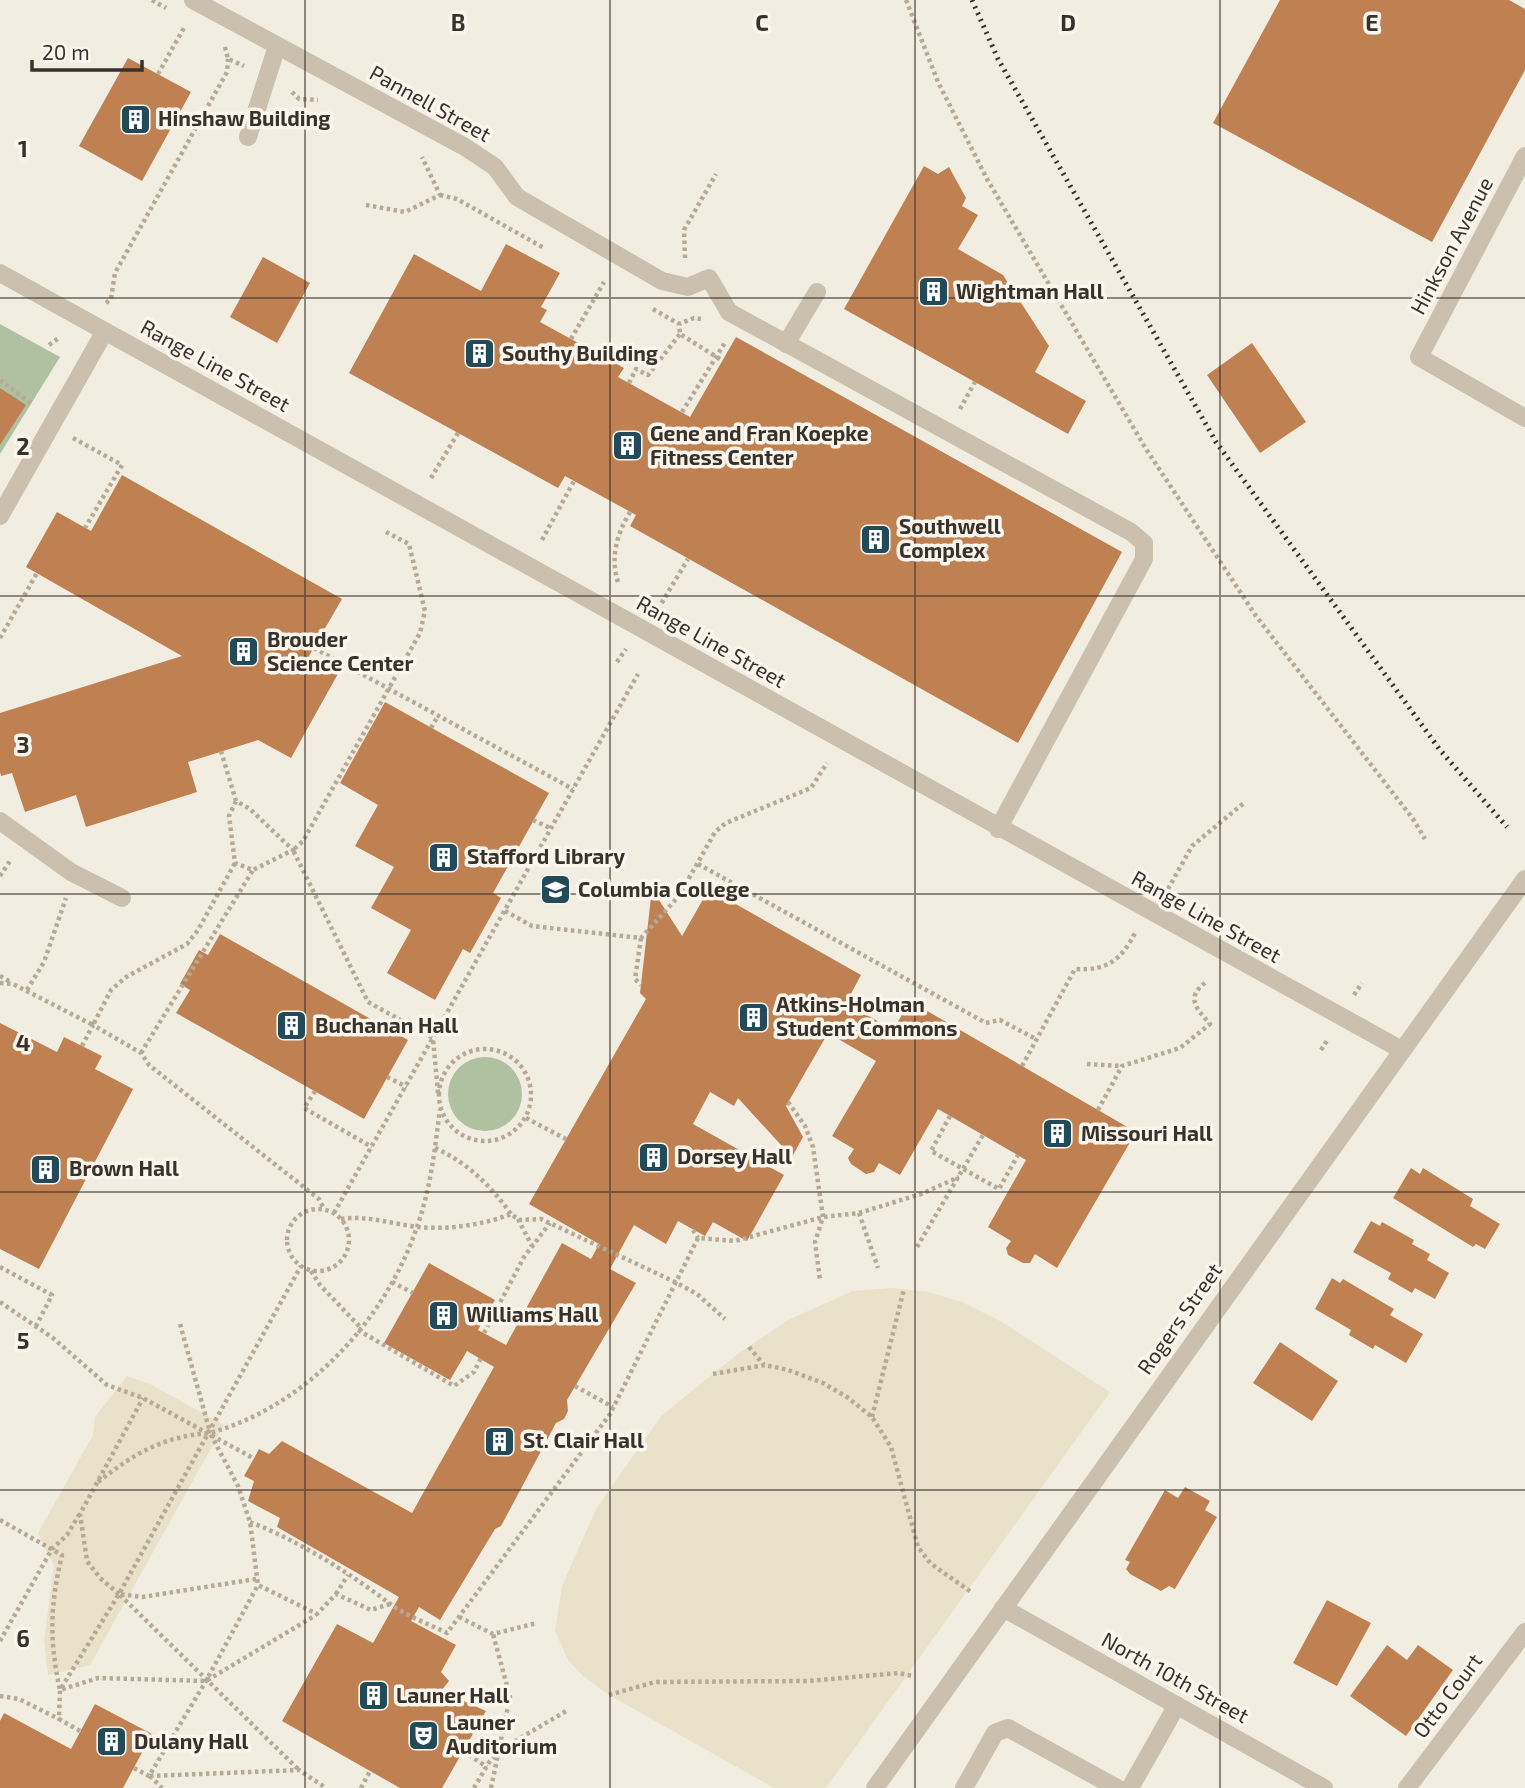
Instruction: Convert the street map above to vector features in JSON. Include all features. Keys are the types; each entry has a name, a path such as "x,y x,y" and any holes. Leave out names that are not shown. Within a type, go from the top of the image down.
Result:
{"street":[{"name":"Pannell Street","path":"193,0 465,147 495,167 517,197 662,281 688,287"},
{"path":"248,137 277,46"},
{"name":"Hinkson Avenue","path":"1525,156 1419,357 1525,418"},
{"name":"Range Line Street","path":"0,272 998,829 1400,1049"},
{"path":"688,287 709,278 729,312 1131,532 1144,544 1144,559 998,829"},
{"path":"786,344 817,292"},
{"path":"0,516 105,331"},
{"path":"0,821 71,872 122,898"},
{"name":"Rogers Street","path":"875,1788 1400,1049 1525,879"},
{"name":"North 10th Street","path":"1003,1608 1324,1788"},
{"name":"Otto Court","path":"1407,1788 1525,1632"},
{"path":"1130,1788 1177,1705"},
{"path":"964,1788 995,1733 1008,1728 1117,1788"}],"path":[{"path":"906,0 938,82 987,179 1146,449 1256,616 1413,819 1425,839"},
{"path":"158,74 187,20"},
{"path":"49,345 111,299 116,273 227,72 228,59 221,37"},
{"path":"228,59 267,78 299,99 327,100"},
{"path":"366,205 405,212 440,194 420,152"},
{"path":"694,318 688,287 684,230 716,174"},
{"path":"571,339 604,282"},
{"path":"629,383 636,369 648,374 680,334 679,324 694,318 706,320"},
{"path":"682,412 732,332"},
{"path":"680,334 723,360"},
{"path":"0,380 27,398 51,426 122,465 85,528"},
{"path":"431,478 458,433"},
{"path":"542,540 574,481"},
{"path":"618,582 614,568 616,544 621,527 630,512"},
{"path":"141,1053 253,870 293,850 303,841 387,687 420,633 425,611 409,544 386,532"},
{"path":"0,638 37,573"},
{"path":"314,648 573,789"},
{"path":"334,1213 638,674"},
{"path":"432,728 438,716"},
{"path":"641,985 635,979 640,937 679,897 715,832 726,823 810,788 844,742"},
{"path":"82,1046 111,990 126,977 187,944 198,930 235,863 229,816 236,801 221,751"},
{"path":"236,801 250,809 293,850 368,1002 433,1038"},
{"path":"1022,1066 1075,969 1090,970 1113,964 1123,955 1149,912 1171,886 1192,846 1245,802"},
{"path":"533,820 552,829"},
{"path":"235,863 253,870"},
{"path":"698,864 986,1023 1000,1020 1036,1039"},
{"path":"27,990 44,962 58,926 71,872"},
{"path":"505,911 532,926 640,937"},
{"path":"0,976 141,1053 149,1065 319,1199 324,1209"},
{"path":"0,983 13,984"},
{"path":"1087,1064 1122,1066 1180,1048 1201,1034 1210,1024 1196,1007 1193,998 1195,990 1205,983"},
{"path":"94,1485 146,1450 176,1436 210,1433 244,1423 278,1404 339,1354 359,1329 392,1282 418,1227 431,1181 440,1108 433,1038"},
{"path":"438,1093 441,1078 461,1055 475,1049 490,1048 505,1052 518,1061 527,1073 532,1088 526,1118 516,1130 503,1138 472,1140 458,1133 447,1122 440,1108"},
{"path":"1098,1110 1122,1066"},
{"path":"387,1077 407,1087"},
{"path":"315,1091 304,1108 372,1147"},
{"path":"788,1102 805,1126 813,1147 823,1217 815,1242 821,1280"},
{"path":"950,1116 932,1151 963,1170 999,1189 1018,1155"},
{"path":"526,1118 566,1139"},
{"path":"917,1247 983,1135"},
{"path":"435,1148 454,1157 476,1174 519,1220 532,1246"},
{"path":"698,1238 734,1241 823,1217 859,1213 921,1194 958,1177"},
{"path":"324,1209 341,1219 349,1237 345,1256 330,1269 311,1270 301,1266 288,1250 289,1229 303,1212 324,1209"},
{"path":"859,1213 878,1268"},
{"path":"341,1219 357,1217 418,1227 482,1223 511,1214"},
{"path":"519,1220 541,1219 675,1282 696,1294 725,1319"},
{"path":"484,1333 532,1246 550,1223"},
{"path":"693,1230 698,1238"},
{"path":"250,1521 274,1531 376,1590 390,1604 447,1633 613,1407 698,1238"},
{"path":"60,1690 119,1594 301,1266"},
{"path":"0,1267 52,1296 36,1326"},
{"path":"311,1270 320,1285 359,1329 454,1386 474,1372 481,1358"},
{"path":"392,1282 413,1293"},
{"path":"872,1417 904,1289"},
{"path":"0,1302 81,1360 107,1385 143,1398 253,1458"},
{"path":"149,1776 206,1681 257,1582 250,1521 239,1486 210,1433 180,1324"},
{"path":"749,1347 765,1365"},
{"path":"713,1374 765,1365 788,1370 823,1382 847,1396 872,1417 891,1447 918,1547 930,1563 971,1592"},
{"path":"575,1386 613,1407"},
{"path":"0,1641 52,1549 67,1535 80,1514 143,1398"},
{"path":"80,1514 87,1561 100,1578 299,1770 326,1788"},
{"path":"0,1520 62,1555 54,1589 51,1619 52,1654 60,1690 59,1719"},
{"path":"60,1690 98,1678 206,1681 317,1614 337,1594 348,1574"},
{"path":"119,1594 142,1597 257,1582 317,1614"},
{"path":"337,1594 370,1611 390,1604"},
{"path":"459,1618 493,1634 537,1623"},
{"path":"491,1788 510,1697 493,1634"},
{"path":"609,1695 655,1682 808,1681 899,1673 912,1676"},
{"path":"0,1696 19,1699 80,1731"},
{"path":"474,1788 499,1753 568,1710"},
{"path":"463,1751 487,1767"},
{"path":"134,1769 149,1776 162,1788"},
{"path":"149,1776 299,1770"},
{"path":"361,1788 370,1771"}],"green space":[{"path":"0,324 60,357 0,454"},
{"path":"485,1057 499,1060 511,1068 519,1080 522,1094 519,1108 511,1120 499,1128 485,1131 471,1128 459,1120 451,1108 448,1094 451,1080 459,1068 471,1060"}],"shaded area":[{"path":"892,1288 928,1292 962,1302 1000,1321 1110,1392 826,1788 774,1788 609,1695 582,1675 568,1660 555,1631 562,1586 596,1509 661,1416 735,1356 788,1320 853,1291"},
{"path":"127,1376 150,1384 224,1425 90,1665 48,1675 44,1640 54,1566 38,1533 93,1435 95,1417"}],"building":[{"path":"1280,0 1509,0 1525,9 1525,70 1432,242 1213,123"},
{"name":"Hinshaw Building","path":"128,58 191,92 142,181 79,146"},
{"name":"Wightman Hall","path":"924,166 938,174 949,167 966,198 962,206 978,215 958,249 1003,275 1049,346 1035,372 1086,401 1068,434 844,309"},
{"name":"Southwell Complex","path":"506,244 560,273 541,307 547,310 540,322 624,368 618,377 690,417 736,337 1122,552 1018,743 630,526 636,515 565,476 558,488 349,373 414,254 481,291"},
{"path":"263,257 310,283 277,343 230,317"},
{"path":"1252,343 1306,422 1260,453 1207,375"},
{"path":"0,388 26,405 0,445"},
{"name":"Brouder Science Center","path":"122,475 342,599 309,656 339,672 291,758 258,740 188,762 197,792 86,827 76,795 25,812 12,773 1,776 0,713 182,656 26,567 57,512 91,531"},
{"name":"Stafford Library","path":"385,702 549,793 493,893 501,898 470,953 463,949 435,1000 387,973 411,930 371,908 394,867 355,846 378,805 340,783"},
{"path":"652,889 682,936 709,889 861,975 846,1003 893,1030 910,1001 1136,1132 1057,1268 1035,1254 1030,1263 1023,1263 1008,1255 1006,1248 1011,1241 988,1227 1026,1160 938,1109 900,1175 879,1163 874,1172 866,1174 851,1164 848,1158 854,1149 832,1136 876,1061 828,1033 786,1106 803,1137 792,1157 738,1098 734,1106 710,1092 693,1124 784,1175 747,1241 713,1222 705,1236 678,1221 666,1244 634,1225 610,1269 636,1283 567,1400 568,1411 564,1419 556,1423 501,1526 495,1529 440,1620 419,1607 411,1621 456,1645 441,1672 449,1681 441,1691 486,1711 442,1788 400,1788 282,1721 337,1624 373,1643 399,1597 277,1527 280,1518 248,1501 254,1481 244,1476 259,1449 269,1454 282,1441 412,1513 494,1367 467,1351 450,1380 384,1343 429,1263 495,1300 478,1330 506,1345 562,1243 591,1259 599,1244 529,1204 646,999 640,993"},
{"name":"Buchanan Hall","path":"220,934 408,1040 364,1119 176,1013 190,990 180,984 199,950 208,955"},
{"name":"Brown Hall","path":"0,1023 57,1052 64,1037 102,1056 95,1069 133,1089 39,1269 0,1249"},
{"path":"1411,1168 1420,1174 1423,1168 1473,1199 1470,1206 1500,1224 1485,1249 1476,1244 1473,1247 1393,1198"},
{"path":"1371,1221 1380,1226 1382,1222 1414,1240 1412,1244 1430,1254 1427,1260 1449,1273 1435,1299 1415,1288 1412,1293 1388,1279 1391,1273 1353,1252"},
{"path":"1332,1278 1340,1283 1343,1279 1394,1309 1390,1315 1423,1334 1406,1363 1375,1345 1373,1349 1349,1335 1351,1330 1315,1309"},
{"path":"1280,1342 1338,1381 1312,1421 1253,1383"},
{"path":"1185,1487 1210,1501 1205,1510 1217,1517 1175,1589 1169,1586 1161,1591 1130,1574 1126,1569 1130,1562 1125,1560 1165,1490 1178,1498"},
{"path":"1327,1600 1371,1623 1337,1686 1293,1663"},
{"path":"1387,1645 1407,1660 1418,1645 1453,1670 1406,1736 1350,1696"},
{"name":"Dulany Hall","path":"95,1704 152,1734 123,1788 0,1788 0,1721 4,1713 71,1749"}],"railway":[{"path":"972,0 998,59 1216,442 1440,750 1507,827"}],"place":[{"name":"Hinshaw Building","path":"135,119"},
{"name":"Wightman Hall","path":"933,292"},
{"name":"Southy Building","path":"479,354"},
{"name":"Gene and Fran Koepke Fitness Center","path":"627,446"},
{"name":"Southwell Complex","path":"876,539"},
{"name":"Brouder Science Center","path":"244,652"},
{"name":"Stafford Library","path":"444,857"},
{"name":"Columbia College","path":"555,890"},
{"name":"Atkins-Holman Student Commons","path":"753,1017"},
{"name":"Buchanan Hall","path":"292,1026"},
{"name":"Missouri Hall","path":"1058,1134"},
{"name":"Dorsey Hall","path":"654,1157"},
{"name":"Brown Hall","path":"46,1169"},
{"name":"Williams Hall","path":"443,1315"},
{"name":"St. Clair Hall","path":"500,1441"},
{"name":"Launer Hall","path":"373,1696"},
{"name":"Launer Auditorium","path":"423,1735"},
{"name":"Dulany Hall","path":"111,1742"}]}
